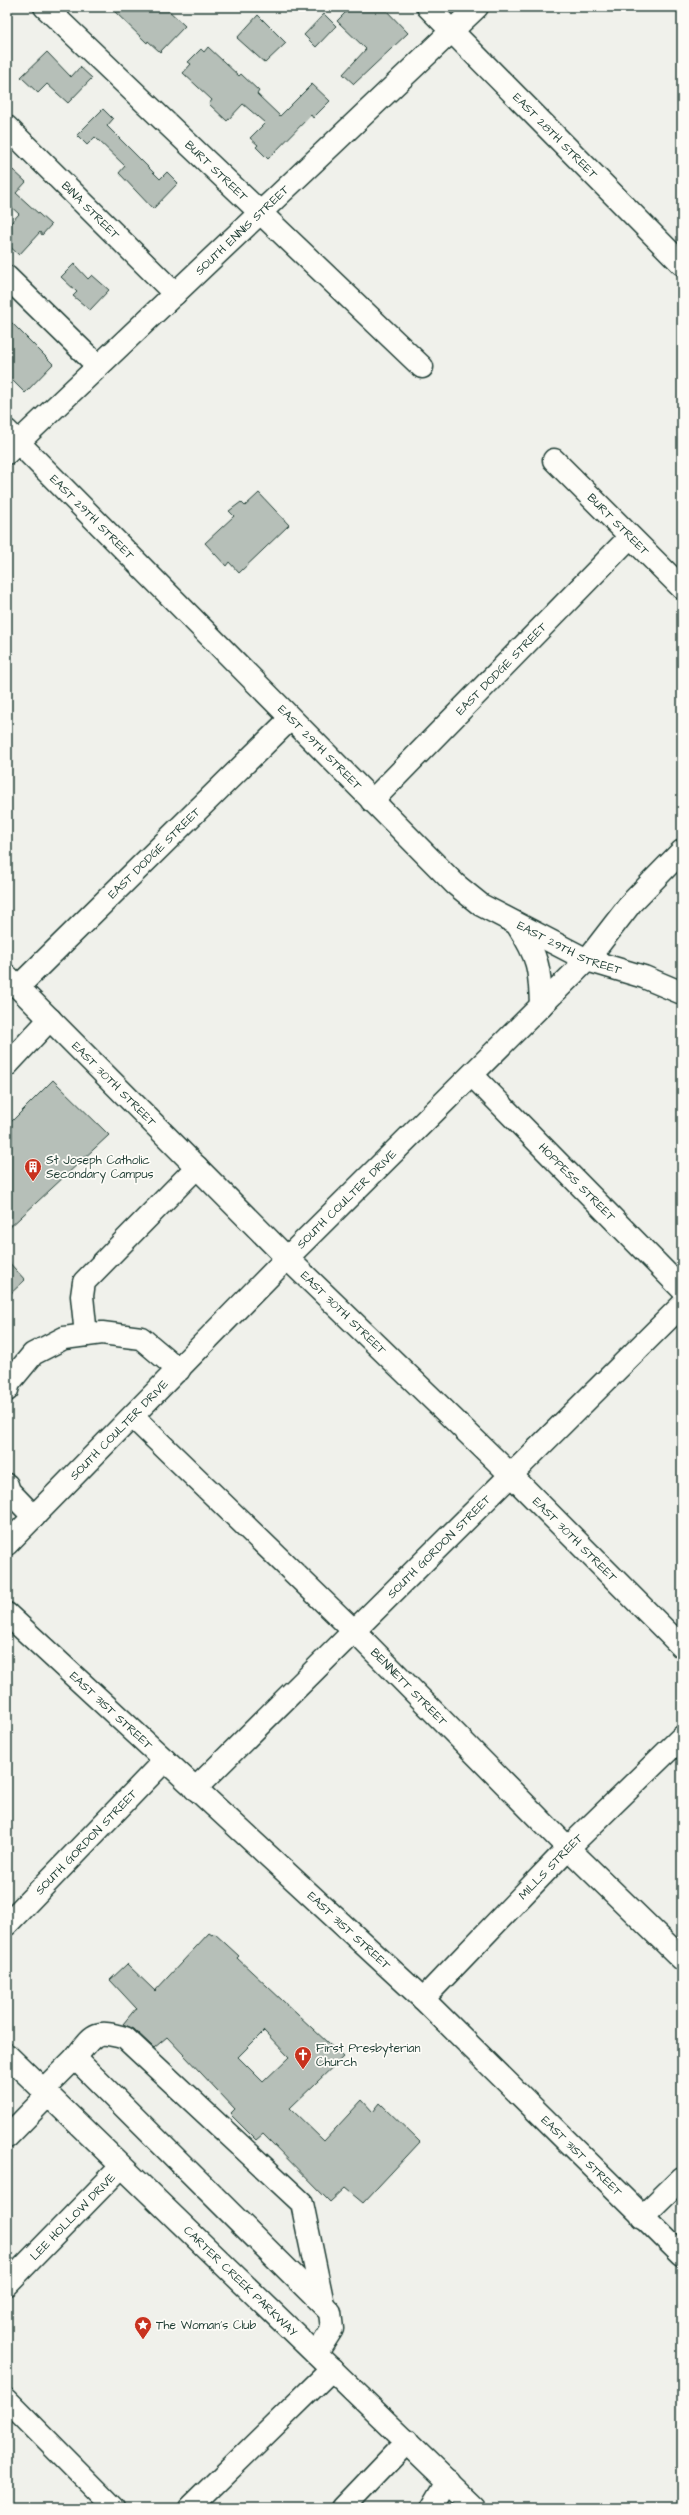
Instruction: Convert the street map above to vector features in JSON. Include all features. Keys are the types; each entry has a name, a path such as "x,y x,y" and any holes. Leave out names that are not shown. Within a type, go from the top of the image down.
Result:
{"street":[{"name":"BURT STREET","path":"45,7 422,367"},
{"name":"EAST 28TH STREET","path":"428,7 678,253"},
{"name":"SOUTH ENNIS STREET","path":"11,442 98,366 477,7"},
{"name":"BINA STREET","path":"7,127 175,294"},
{"path":"7,277 98,366"},
{"name":"EAST 29TH STREET","path":"11,442 454,884 481,905 518,926 587,960 644,977 682,993"},
{"name":"BURT STREET","path":"554,460 682,588"},
{"name":"EAST DODGE STREET","path":"372,801 630,537"},
{"name":"EAST DODGE STREET","path":"12,981 290,719"},
{"name":"SOUTH COULTER DRIVE","path":"7,1544 287,1258 587,960 631,902 682,851"},
{"path":"518,926 533,949 538,962 541,1006"},
{"name":"EAST 30TH STREET","path":"12,981 287,1258 510,1474 682,1648"},
{"path":"7,1065 50,1019"},
{"name":"HOPPESS STREET","path":"472,1075 682,1289"},
{"path":"86,1335 82,1296 84,1282 197,1167"},
{"name":"SOUTH GORDON STREET","path":"195,1789 353,1630 682,1305"},
{"path":"7,1390 9,1383 33,1354 64,1338 102,1333 140,1338 179,1370"},
{"name":"BENNETT STREET","path":"133,1417 353,1630 568,1848 682,1959"},
{"path":"7,1485 9,1491 34,1517"},
{"name":"EAST 31ST STREET","path":"7,1614 422,1999 682,2255"},
{"name":"MILLS STREET","path":"422,1999 568,1848 682,1737"},
{"name":"SOUTH GORDON STREET","path":"7,1924 164,1760"},
{"path":"7,2137 91,2038 104,2032 125,2038 302,2203 323,2304"},
{"name":"CARTER CREEK PARKWAY","path":"7,2055 475,2508"},
{"path":"75,2058 330,2312 332,2329 316,2354"},
{"name":"LEE HOLLOW DRIVE","path":"7,2284 121,2167"},
{"path":"642,2216 682,2178"},
{"path":"190,2508 332,2369"},
{"path":"7,2400 114,2508"},
{"path":"343,2508 407,2441"},
{"path":"432,2508 448,2481"}],"building":[{"path":"110,7 165,7 185,26 160,52 148,41 147,43"},
{"path":"351,7 383,7 408,33 354,84 343,74 366,49 337,21"},
{"path":"324,14 336,26 316,47 304,35"},
{"path":"258,15 286,43 265,63 237,38"},
{"path":"208,47 239,76 241,74 259,91 257,94 280,116 312,84 330,101 313,118 311,115 268,159 256,147 258,145 250,138 265,123 243,104 227,121 209,104 212,100 183,73 191,64 188,62 201,49 204,52"},
{"path":"47,52 71,77 80,67 92,78 68,103 47,84 38,93 21,77"},
{"path":"103,109 113,119 107,126 160,179 167,172 178,183 153,209 119,173 125,166 95,137 87,145 77,135"},
{"path":"13,170 26,182 16,193 51,225 42,235 40,232 19,255 7,244 7,227 19,214 7,203 7,177"},
{"path":"74,264 88,279 92,275 109,290 90,310 73,296 77,292 61,277"},
{"path":"7,318 53,364 25,393 7,375"},
{"path":"259,493 289,525 239,573 229,562 226,566 205,543 234,516 229,511 241,502 245,506"},
{"name":"St Joseph Catholic Secondary Campus","path":"53,1080 109,1135 7,1230 7,1126"},
{"path":"7,1260 25,1280 7,1297"},
{"name":"First Presbyterian Church","path":"209,1933 212,1935 214,1933 239,1956 237,1958 343,2057 290,2108 324,2141 362,2100 373,2112 380,2103 420,2142 363,2203 345,2188 330,2202 263,2134 256,2140 230,2114 235,2109 167,2037 154,2048 134,2029 123,2024 136,2008 110,1980 127,1964 155,1991","holes":["264,2031 289,2057 263,2082 238,2057"]}],"place":[{"name":"St Joseph Catholic Secondary Campus","path":"33,1182"},
{"name":"First Presbyterian Church","path":"303,2070"},
{"name":"The Woman's Club","path":"143,2340"}]}
